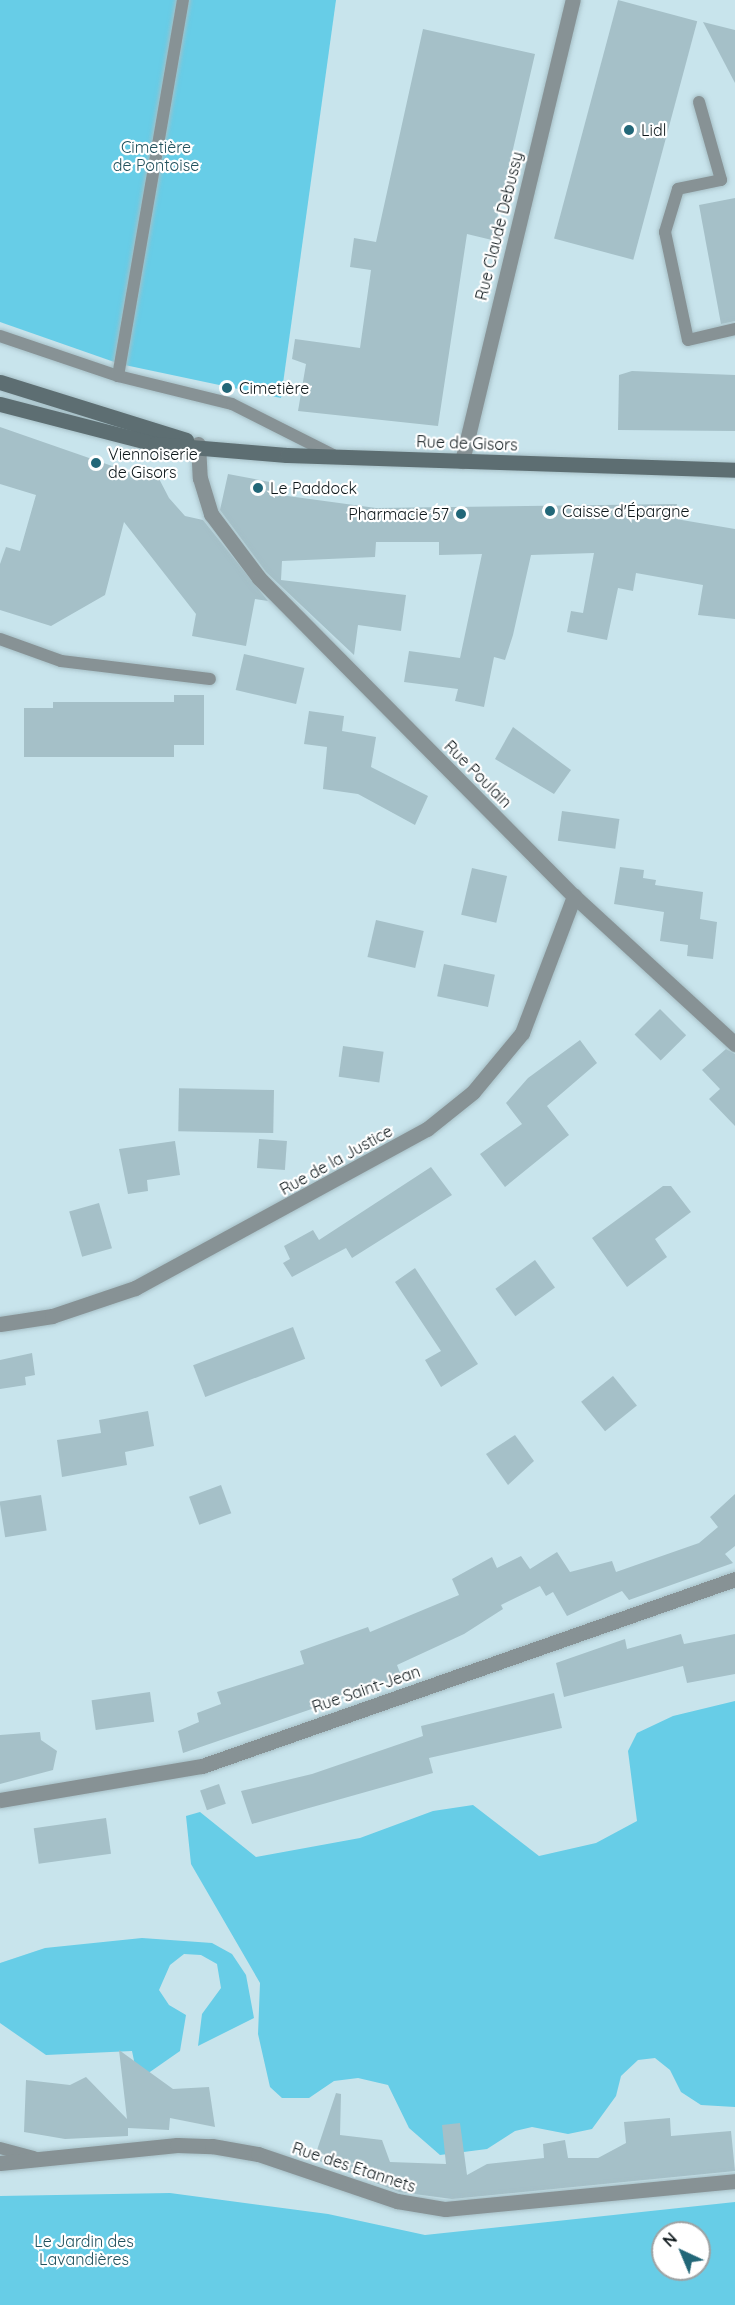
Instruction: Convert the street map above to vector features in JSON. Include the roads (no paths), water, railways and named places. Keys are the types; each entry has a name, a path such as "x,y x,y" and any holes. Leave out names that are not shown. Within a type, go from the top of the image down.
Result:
{"main road":[{"name":"Rue de Gisors","path":"0,382 198,444"},
{"name":"Rue de Gisors","path":"0,404 155,444 198,444 337,457 735,470"}],"street":[{"name":"Rue Claude Debussy","path":"462,461 573,0"},
{"name":"Rue Poulain","path":"198,444 200,478 212,514 259,578 574,896 735,1044"},
{"name":"Rue de la Justice","path":"0,1324 52,1316 135,1288 428,1129 473,1092 522,1033 574,896"},
{"name":"Rue Saint-Jean","path":"0,1800 202,1766 735,1579"},
{"name":"Rue des Etannets","path":"0,2163 47,2161 177,2145 222,2148 397,2201 445,2209 735,2181"}],"lane":[{"path":"118,376 183,0"},
{"path":"699,102 721,180 678,189 665,232 688,340 735,329"},
{"path":"0,336 118,376 232,404 337,457"},
{"path":"0,639 62,661 210,679"},
{"path":"0,2148 47,2161"}],"place":[{"name":"Lidl","path":"629,130"},
{"name":"Cimetière","path":"227,388"},
{"name":"Viennoiserie de Gisors","path":"96,463"},
{"name":"Le Paddock","path":"258,488"},
{"name":"Caisse d'Épargne","path":"550,511"},
{"name":"Pharmacie 57","path":"461,514"}],"park label":[{"name":"Cimetière de Pontoise","path":"156,156"},
{"name":"Le Jardin des Lavandières","path":"84,2250"}]}
